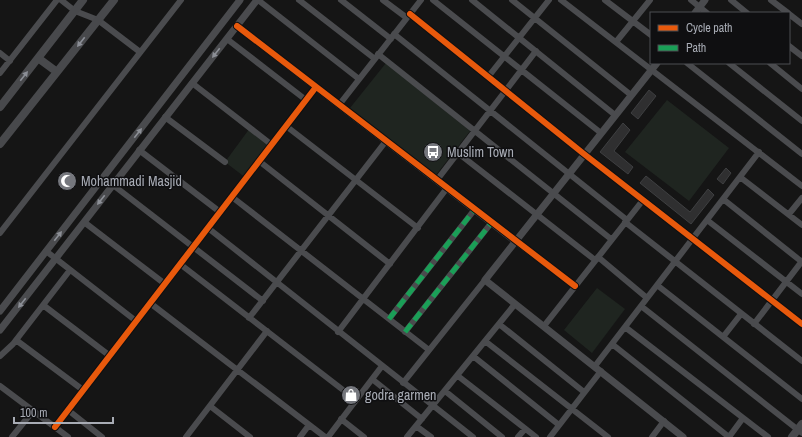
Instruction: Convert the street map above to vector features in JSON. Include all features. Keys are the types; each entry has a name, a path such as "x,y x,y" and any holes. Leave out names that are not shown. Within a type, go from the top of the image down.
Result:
{"main road":[{"path":"0,107 83,0"},
{"path":"0,144 114,0"},
{"path":"38,58 57,72"},
{"path":"792,437 801,429"}],"street":[{"path":"0,73 57,0"},
{"path":"61,0 75,11 98,20 140,52"},
{"path":"0,233 181,0"},
{"path":"0,311 240,0"},
{"path":"0,330 257,0 359,79"},
{"path":"299,0 377,56 612,239"},
{"path":"341,0 392,36 490,111 569,173 675,262 802,361"},
{"path":"383,0 408,16 488,77 802,324"},
{"path":"339,105 421,0"},
{"path":"433,0 601,133"},
{"path":"472,0 615,115"},
{"path":"512,0 631,95"},
{"path":"488,77 549,0"},
{"path":"561,0 616,42 650,63"},
{"path":"605,0 650,34"},
{"path":"691,0 697,10 705,0"},
{"path":"731,0 746,12"},
{"path":"772,0 788,12"},
{"path":"616,42 648,1"},
{"path":"790,14 802,24"},
{"path":"237,26 575,286"},
{"path":"227,39 306,100"},
{"path":"790,47 802,56"},
{"path":"437,180 536,51"},
{"path":"0,53 10,61"},
{"path":"688,64 802,154"},
{"path":"730,64 802,121"},
{"path":"771,64 802,89"},
{"path":"403,383 654,66 802,186"},
{"path":"192,83 272,145"},
{"path":"55,428 316,87"},
{"path":"165,117 225,162"},
{"path":"286,126 418,228"},
{"path":"249,318 386,141"},
{"path":"140,150 220,212"},
{"path":"458,152 536,215 648,298"},
{"path":"550,437 584,392 612,344 759,152"},
{"path":"259,161 390,264"},
{"path":"740,177 802,225"},
{"path":"113,185 263,300"},
{"path":"338,332 448,188"},
{"path":"232,197 429,350"},
{"path":"789,214 802,198"},
{"path":"723,199 802,261 754,324"},
{"path":"544,326 643,200"},
{"path":"389,319 475,209"},
{"path":"707,220 802,294"},
{"path":"84,222 165,284"},
{"path":"405,332 492,222"},
{"path":"208,228 473,437"},
{"path":"46,251 136,321"},
{"path":"180,264 356,400"},
{"path":"0,356 16,340 70,270"},
{"path":"485,280 598,368 683,437"},
{"path":"657,285 802,399"},
{"path":"150,303 326,437 382,366"},
{"path":"407,437 515,304"},
{"path":"43,305 110,356"},
{"path":"641,306 801,429"},
{"path":"723,337 741,314"},
{"path":"499,324 584,392"},
{"path":"625,327 768,437"},
{"path":"186,437 267,331"},
{"path":"16,340 84,390"},
{"path":"485,341 608,437"},
{"path":"612,344 729,437 743,418"},
{"path":"473,356 559,425"},
{"path":"458,376 536,437"},
{"path":"372,379 422,419"},
{"path":"0,386 68,437"},
{"path":"445,391 502,437"},
{"path":"210,406 250,437"},
{"path":"68,410 102,437"},
{"path":"12,437 33,411"},
{"path":"341,419 364,437"},
{"path":"652,437 664,421"},
{"path":"300,437 309,425"},
{"path":"416,426 431,437"},
{"path":"518,437 525,429"}],"shaded area":[{"path":"386,63 470,131 436,175 350,108"},
{"path":"667,100 729,148 689,201 625,152"},
{"path":"250,128 272,145 246,178 225,162"},
{"path":"597,288 625,309 592,353 564,330"}],"building":[{"path":"649,90 656,96 638,119 631,113"},
{"path":"623,123 630,130 614,151 633,167 628,174 600,152"},
{"path":"726,168 731,173 723,184 717,179"},
{"path":"646,176 690,212 708,189 714,195 691,224 640,183"}],"marked path":[{"path":"389,319 475,209"},
{"path":"405,332 492,222"}],"cycle path":[{"path":"410,14 584,154 802,324"},
{"path":"237,26 575,286"},
{"path":"55,427 316,87"}],"place":[{"name":"Muslim Town","path":"433,152"},
{"name":"Mohammadi Masjid","path":"67,181"},
{"name":"godra garmen","path":"351,395"}]}
